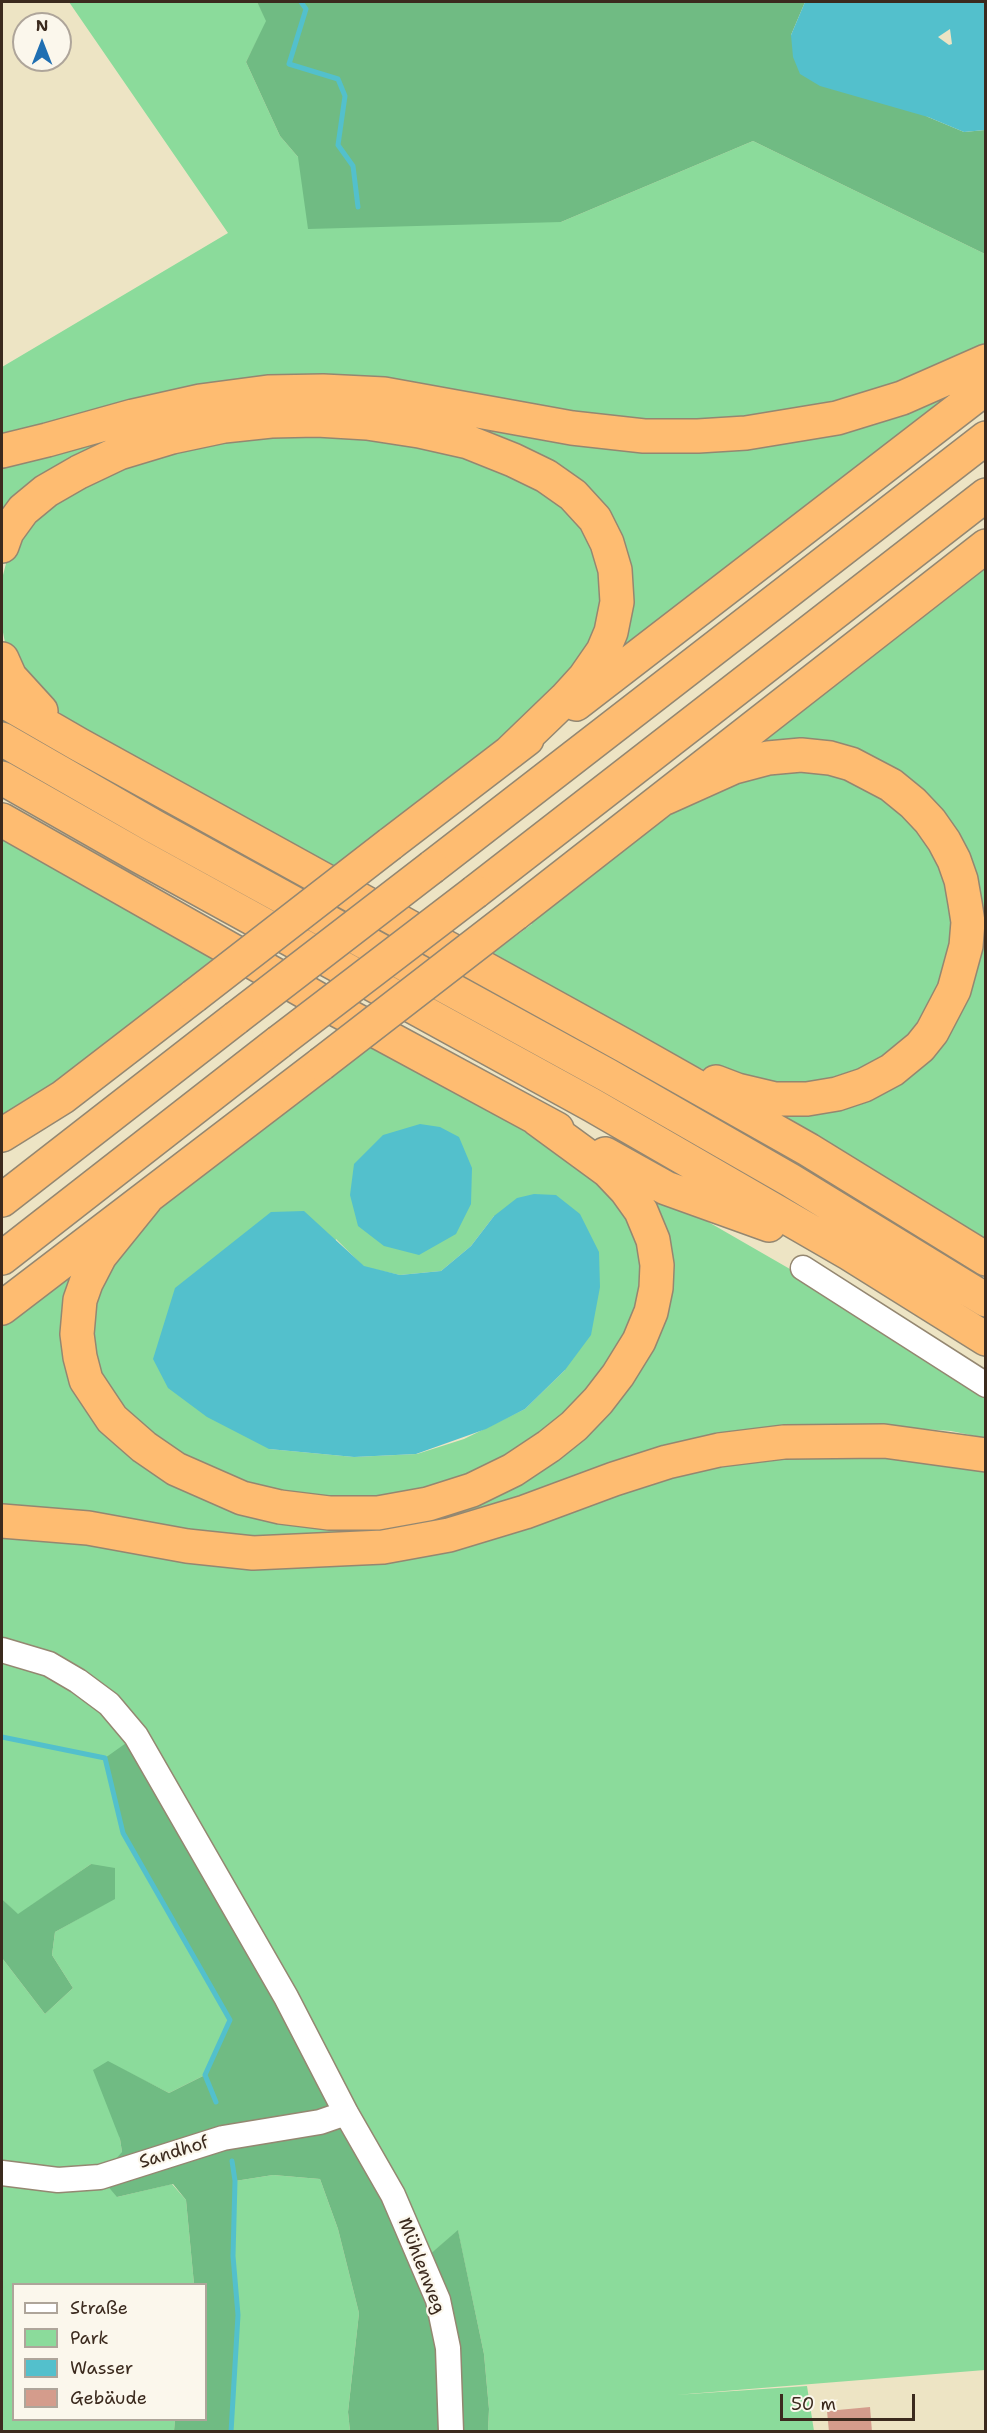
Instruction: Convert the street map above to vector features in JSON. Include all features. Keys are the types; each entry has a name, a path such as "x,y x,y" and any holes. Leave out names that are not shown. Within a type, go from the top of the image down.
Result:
{"highway":[{"path":"2,451 200,401 268,392 323,391 384,394 572,428 644,436 746,433 837,418 903,398 986,361"},
{"path":"2,1135 63,1097 986,388"},
{"path":"2,546 7,532 23,510 45,491 79,472 119,453 172,437 224,426 271,421 317,420 367,423 468,442 513,460 546,476 573,495 595,519 607,543 615,570 617,602 607,641 585,677 510,752"},
{"path":"2,1200 986,438"},
{"path":"2,1258 986,495"},
{"path":"2,1308 321,1065 986,546"},
{"path":"2,658 9,677 29,701 78,744"},
{"path":"2,700 809,1150 986,1258"},
{"path":"2,739 155,827 607,1075 790,1180 986,1300"},
{"path":"625,1046 746,1092 786,1099 807,1099 837,1094 864,1085 892,1070 920,1047 942,1017 954,990 966,946 968,922 961,880 944,841 913,802 891,785 851,764 801,754 768,758 734,766 665,798"},
{"path":"2,778 139,856 592,1105 850,1254 986,1339"},
{"path":"2,820 41,844 537,1119 666,1188 850,1254"},
{"path":"2,828 41,844"},
{"path":"2,1150 34,1126 63,1097"},
{"path":"146,1199 100,1256 80,1300 76,1334 86,1380 112,1419 144,1447 176,1469 242,1498 280,1507 328,1513 378,1513 428,1504 472,1490 513,1470 574,1426 598,1401 618,1375 639,1341 651,1312 656,1288 657,1265 653,1240 640,1211 626,1190 608,1171 537,1119"},
{"path":"2,1521 88,1528 187,1546 253,1553 372,1548 448,1534 525,1512 667,1462 719,1450 784,1442 874,1440 986,1455"}],"street":[{"path":"803,1268 986,1384"},
{"name":"Mühlenweg","path":"2,1650 49,1664 78,1681 109,1704 136,1736 286,1997 346,2113 393,2195 438,2300 448,2348 451,2432"},
{"name":"Sandhof","path":"2,2173 58,2180 100,2177 223,2138 320,2122 346,2113"}],"green space":[{"path":"69,2 257,2 267,21 246,62 280,136 298,157 561,222 753,141 985,254 985,349 852,401 742,422 588,421 2,440 2,367 228,233"},
{"path":"257,2 805,2 791,35 928,117 964,132 985,130 985,254 753,141 561,222 308,229 298,157 280,136 246,62 266,21"},
{"path":"971,381 595,680 625,604 550,467 240,414 2,524 2,460 289,402 626,448"},
{"path":"367,431 511,467 588,524 610,600 568,689 336,868 81,729 34,693 6,648 2,627 2,579 11,544 44,502 186,442"},
{"path":"985,553 985,1247 748,1104 906,1069 975,927 914,792 728,753"},
{"path":"795,762 866,778 936,841 960,921 934,1016 850,1083 739,1085 691,1064 490,955 532,924 527,921 687,796"},
{"path":"2,836 222,955 2,1126"},
{"path":"377,1041 585,1160 646,1246 636,1329 561,1425 468,1481 333,1504 214,1478 133,1427 90,1368 84,1318 133,1225 332,1071 337,1073","holes":["494,1216 565,1370 525,1409 464,1439 417,1454 354,1457 269,1449 336,1239 364,1267 400,1275 441,1271 471,1246"]},
{"path":"632,1178 809,1280 985,1393 985,1438 951,1431 896,1427 805,1426 579,1475 510,1501 438,1522 355,1535 257,1538 200,1532 38,1507 2,1505 2,1317 81,1252 85,1395 251,1510 506,1484 648,1340"},
{"path":"845,1448 985,1465 985,2370 675,2395 807,2386 814,2431 488,2431 489,2409 484,2354 458,2231 422,2261 105,1758 123,1833 230,2020 205,2075 169,2093 108,2062 122,2152 117,2197 172,2184 186,2200 194,2283 12,2283 12,2421 175,2421 174,2431 2,2431 2,1958 45,2014 73,1988 52,1955 55,1932 115,1898 91,1864 18,1915 2,1899 2,1529 259,1561 711,1460"},
{"path":"136,1736 422,2261 458,2230 484,2354 489,2409 488,2431 350,2431 348,2412 359,2313 338,2229 320,2179 273,2175 235,2181 233,2256 238,2315 231,2431 174,2431 175,2421 207,2421 207,2283 194,2283 186,2200 173,2184 117,2197 100,2177 122,2152 120,2139 93,2070 108,2061 169,2093 205,2075 230,2020 123,1833 105,1758"},
{"path":"91,1864 115,1868 115,1899 55,1932 52,1955 73,1988 45,2014 2,1958 2,1899 18,1914"},
{"path":"273,2175 320,2179 338,2229 359,2313 348,2412 350,2431 231,2432 238,2315 233,2256 235,2181"}],"water":[{"path":"805,2 985,2 985,130 964,132 928,117 820,86 800,74 793,57 791,35","holes":["950,29 952,44 949,45 938,37"]},
{"path":"420,1124 440,1127 459,1137 472,1168 471,1204 456,1234 419,1255 384,1246 358,1226 350,1195 354,1164 383,1135"},
{"path":"534,1194 556,1195 580,1214 599,1252 600,1287 591,1335 565,1370 525,1409 486,1429 416,1454 354,1457 269,1449 207,1417 168,1388 153,1359 175,1288 271,1212 304,1211 364,1266 400,1275 441,1271 471,1246 494,1216 517,1198"}],"building":[{"path":"870,2407 872,2432 829,2432 827,2411"}],"waterway":[{"path":"301,2 306,9 289,64 338,79 345,96 338,145 353,166 358,207"},
{"path":"2,1737 105,1758 123,1833 230,2020 205,2075 216,2102"},
{"path":"231,2432 238,2315 233,2256 235,2181 232,2161"}]}
